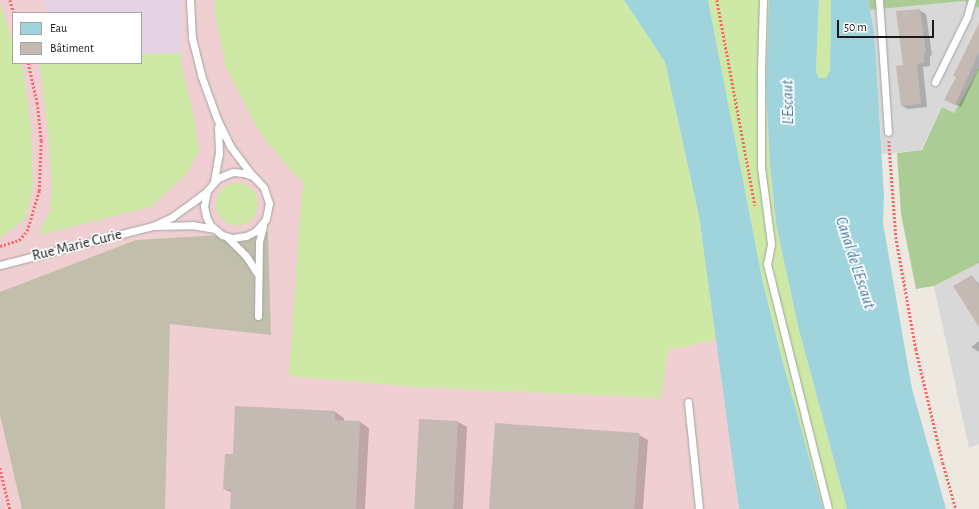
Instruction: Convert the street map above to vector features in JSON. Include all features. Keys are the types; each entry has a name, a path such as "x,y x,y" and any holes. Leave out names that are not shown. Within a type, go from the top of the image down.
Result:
{"lane":[{"path":"190,0 190,27 195,54 217,119 235,153 253,176 261,183 268,198 269,208 263,224 259,242 257,275 258,316"},
{"path":"763,0 761,167 771,244 767,264 828,509"},
{"path":"879,0 888,132"},
{"path":"935,82 967,17 972,0"},
{"path":"214,181 220,144 217,119"},
{"path":"253,176 233,172 223,175 214,181 207,191 204,201 204,211 208,221 214,229 227,236 237,238 246,236 256,231 263,224"},
{"name":"Rue Marie Curie","path":"153,226 179,212 207,191"},
{"name":"Rue Marie Curie","path":"0,265 153,226 187,225 214,229"},
{"path":"227,236 246,256 257,275"},
{"path":"688,402 699,509"}],"path":[{"path":"10,0 14,12"},
{"path":"717,0 756,212"},
{"path":"0,246 19,240 27,231 40,187 42,161 39,112 28,64"},
{"path":"888,132 894,226 903,278 922,381 956,509"},
{"path":"0,468 10,509"}],"shaded area":[{"path":"0,0 414,0 289,376 418,387 660,398 668,350 716,340 739,509 0,509"},
{"path":"43,0 182,0 181,53 142,54 142,12 46,12 46,5"},
{"path":"964,1 979,8 979,68 954,113 942,108 921,150 882,154 874,30 870,10"},
{"path":"268,232 271,335 170,324 165,509 22,509 0,415 0,292 136,240"},
{"path":"979,263 979,444 969,448 934,286"}],"green space":[{"path":"215,0 624,0 665,62 699,216 716,340 668,350 661,398 418,387 289,376 302,188 306,187 261,135 226,68 215,15"},
{"path":"708,0 769,0 766,87 770,166 776,224 798,326 847,509 823,509 763,283"},
{"path":"819,0 831,0 830,70 826,78 819,78 816,71"},
{"path":"868,0 979,0 979,8 964,1 870,10"},
{"path":"0,3 12,38 12,64 20,64 24,74 31,131 33,187 25,219 0,238"},
{"path":"181,53 183,74 192,107 199,151 187,173 150,207 39,235 50,209 52,186 40,64 142,64 142,54"},
{"path":"979,68 979,263 934,286 916,289 901,214 897,153 922,150 942,107 954,113"},
{"path":"233,183 241,183 249,186 255,192 258,204 255,216 249,222 241,225 233,225 225,222 219,216 216,208 216,200 219,192 225,186"}],"water":[{"path":"624,0 708,0 763,283 823,509 739,509 699,216 665,62"},
{"path":"769,0 819,0 816,71 819,78 826,78 830,70 831,0 868,0 874,30 884,196 883,223 912,389 946,509 847,509 798,326 776,224 770,166 766,87"}],"building":[{"path":"920,9 926,52 924,53 924,63 917,64 921,104 901,106 896,66 903,65 896,11"},
{"path":"979,23 979,52 955,105 944,100 956,77 953,76"},
{"path":"972,275 979,287 979,327 953,286"},
{"path":"235,406 335,411 335,420 360,421 356,509 230,509 231,490 223,489 225,454 233,454"},
{"path":"419,419 458,421 453,509 414,509"},
{"path":"495,423 640,433 634,509 489,509"}],"water label":[{"name":"L'Escaut","path":"788,102"},
{"name":"Canal de L'Escaut","path":"855,263"}]}
